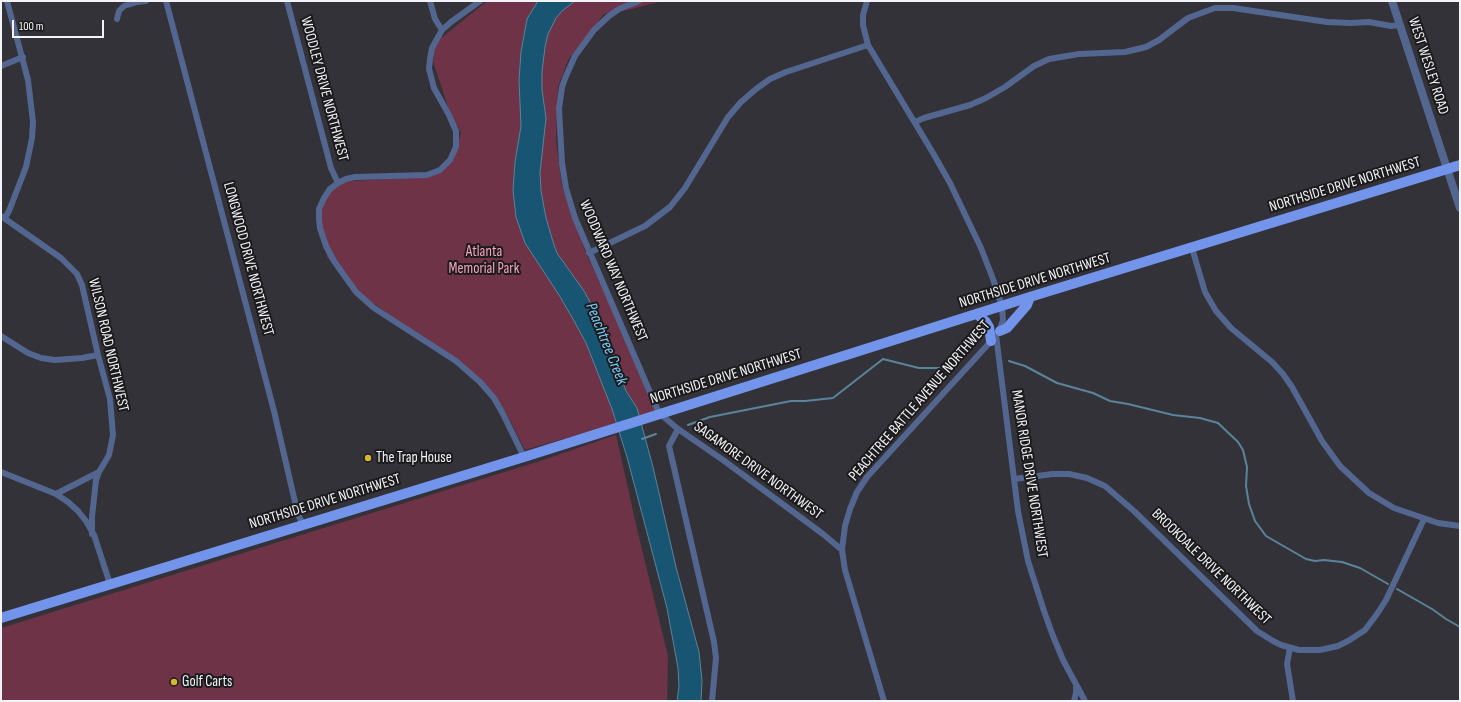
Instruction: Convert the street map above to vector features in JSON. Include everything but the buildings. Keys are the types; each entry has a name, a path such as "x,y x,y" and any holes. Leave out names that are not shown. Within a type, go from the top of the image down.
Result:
{"main road":[{"name":"NORTHSIDE DRIVE NORTHWEST","path":"1,618 524,457 659,413 1030,297 1460,165"},
{"path":"977,314 986,322 995,336 1007,328 1026,305 1030,297"}],"street":[{"name":"WILSON ROAD NORTHWEST","path":"7,1 23,57 32,104 32,138 26,167 9,211 3,217 61,258 77,274 82,285 110,399 113,436 110,455 99,472 95,486 92,534"},
{"path":"117,19 119,11 124,6 146,1"},
{"name":"LONGWOOD DRIVE NORTHWEST","path":"166,1 274,411 298,515 303,524"},
{"name":"WOODLEY DRIVE NORTHWEST","path":"287,1 331,168 338,183"},
{"path":"430,1 435,18 442,30"},
{"path":"480,1 442,30 432,48 429,69 434,88 456,131 456,147 450,160 440,170 427,175 355,177 338,183 324,198 318,219 326,246 341,273 356,292 374,308 456,361 480,382 494,398 524,457"},
{"name":"WOODWARD WAY NORTHWEST","path":"639,1 619,9 609,16 594,30 575,56 562,87 559,123 566,188 574,218 659,413"},
{"name":"PEACHTREE BATTLE AVENUE NORTHWEST","path":"867,1 863,15 863,25 868,45 950,183 981,248 993,279 1002,306 1003,320 995,336 867,477 857,492 850,509 845,526 842,550 845,570 884,701"},
{"name":"WEST WESLEY ROAD","path":"1392,1 1460,208"},
{"path":"915,122 970,105 986,98 1005,87 1034,66 1049,59 1079,54 1125,52 1146,47 1159,40 1188,18 1215,8 1233,8 1327,22 1350,24 1369,22 1391,26 1400,25"},
{"path":"589,253 645,226 670,207 685,188 728,117 741,102 756,89 786,72 868,45"},
{"path":"1,66 23,57"},
{"path":"1192,248 1206,292 1216,311 1230,328 1272,362 1283,374 1292,387 1302,408 1322,441 1340,466 1357,483 1379,500 1394,508 1438,523 1460,526"},
{"path":"1,336 28,353 41,358 55,360 98,355"},
{"name":"MANOR RIDGE DRIVE NORTHWEST","path":"995,336 1014,479 1023,535 1035,586 1053,636 1085,701"},
{"name":"SAGAMORE DRIVE NORTHWEST","path":"659,413 678,429 723,460 823,534 842,550"},
{"path":"678,429 671,439 669,450 714,642 716,658 712,701"},
{"path":"1,472 56,494 78,511 92,534 110,584"},
{"name":"WILSON ROAD NORTHWEST","path":"56,494 99,472"},
{"name":"BROOKDALE DRIVE NORTHWEST","path":"1014,479 1053,474 1069,474 1087,478 1105,486 1134,511 1258,631 1273,642 1290,648 1310,651 1329,649 1348,641 1364,630 1386,600 1424,519"},
{"path":"1290,648 1287,664 1293,701"},
{"path":"1074,701 1076,685"}],"green space":[{"name":"Atlanta Memorial Park","path":"487,1 662,1 632,9 604,14 568,60 558,87 556,140 562,186 586,253 661,416 620,420 608,426 525,450 505,411 477,377 355,290 327,257 318,204 337,182 432,176 453,161 461,133 448,107 433,61 435,43"},
{"path":"616,435 668,656 667,701 1,701 1,628 540,461"}],"water":[{"name":"Peachtree Creek","path":"538,1 575,1 562,11 556,18 548,34 545,47 542,72 542,90 546,118 540,173 541,191 546,218 557,253 584,291 597,315 605,332 626,391 637,408 653,467 676,567 699,652 702,680 701,701 677,701 679,687 678,668 667,608 627,457 612,409 586,343 559,295 525,243 516,217 513,190 515,162 521,126 519,80 521,52 527,19"}],"waterway":[{"path":"688,425 710,417 791,401 833,398 883,359 919,368 944,368 953,366"},
{"path":"1009,361 1025,366 1057,383 1093,393 1110,401 1173,415 1200,418 1218,423 1238,442 1243,450 1247,467 1246,486 1249,504 1255,521 1266,536 1306,559 1315,561 1324,560 1342,562 1360,568 1388,584"},
{"path":"642,439 656,434"},
{"path":"1397,589 1460,627"}],"place":[{"name":"The Trap House","path":"368,458"},
{"name":"Golf Carts","path":"174,682"}]}
